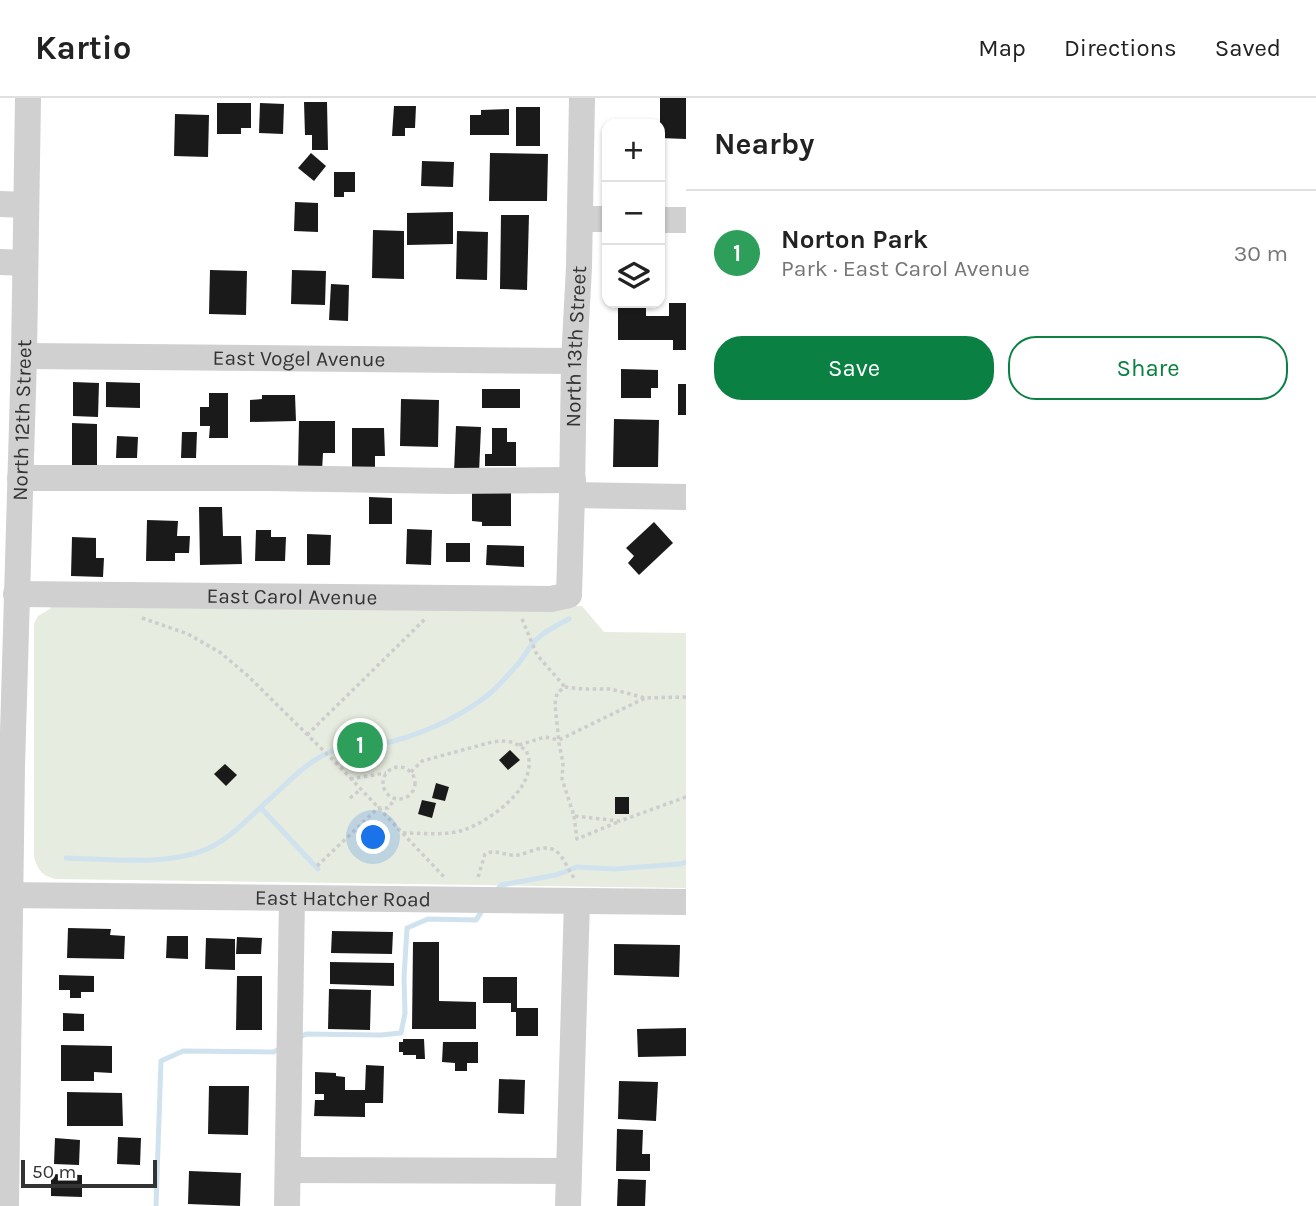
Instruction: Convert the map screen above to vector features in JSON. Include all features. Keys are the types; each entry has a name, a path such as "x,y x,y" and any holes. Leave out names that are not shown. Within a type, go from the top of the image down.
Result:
{"street":[{"name":"North 12th Street","path":"6,1206 3,1167 7,644 16,594 20,478 10,446 24,356 13,262 26,205 28,98"},
{"name":"North 13th Street","path":"569,595 582,98"},
{"path":"0,204 26,205"},
{"path":"580,219 602,219"},
{"path":"665,220 686,220"},
{"name":"East Vogel Avenue","path":"24,356 574,361"},
{"path":"20,478 450,481 686,497"},
{"name":"East Carol Avenue","path":"16,594 551,599 569,595"},
{"path":"568,1206 575,889"},
{"name":"East Hatcher Road","path":"5,895 292,898 575,889 686,902"},
{"path":"287,1206 292,898"},
{"path":"288,1170 569,1171"}],"path":[{"path":"138,617 188,634 221,653 247,674 401,833 435,866 470,891 485,854 490,852 515,856 547,848 555,850 561,857 575,889"},
{"path":"307,735 428,617"},
{"path":"522,619 537,655 565,687 611,689 645,698 686,697"},
{"path":"565,687 557,693 555,704 563,762 562,779 574,817 577,839 686,797"},
{"path":"519,745 545,737 559,740 645,698"},
{"path":"401,833 439,834 464,830 504,807 527,776 529,762 526,750 513,742 501,741 422,761 411,772"},
{"path":"350,779 386,773 396,767 407,768 415,781 413,791 406,798 395,799 386,794 383,789 386,773"},
{"path":"350,798 360,790"},
{"path":"317,866 378,808 388,808 395,799"},
{"path":"574,817 620,821"}],"shaded area":[{"path":"51,603 582,606 604,632 686,633 686,888 56,879 48,876 39,869 34,857 34,623 38,616 50,609"}],"building":[{"path":"660,98 686,98 686,139 665,138 665,119 660,119"},
{"path":"304,102 327,102 328,150 312,150 312,135 305,135"},
{"path":"217,103 251,103 251,128 241,128 241,134 217,134"},
{"path":"260,103 284,104 283,134 259,133"},
{"path":"394,106 416,106 415,128 405,128 405,136 392,136"},
{"path":"516,107 540,107 540,146 516,146"},
{"path":"509,109 509,135 470,135 470,115 481,115 481,110"},
{"path":"175,114 209,115 208,157 174,156"},
{"path":"311,153 326,166 314,181 298,168"},
{"path":"490,153 548,154 547,201 489,201"},
{"path":"422,161 454,162 453,187 421,186"},
{"path":"334,172 355,172 355,192 344,192 344,197 334,197"},
{"path":"295,202 318,203 318,232 294,231"},
{"path":"453,212 453,244 407,245 407,213"},
{"path":"501,215 529,215 527,290 500,289"},
{"path":"373,230 404,231 404,279 372,278"},
{"path":"457,231 488,232 487,280 456,279"},
{"path":"210,270 247,271 246,315 209,314"},
{"path":"292,270 326,271 325,305 291,304"},
{"path":"331,284 349,285 348,321 329,320"},
{"path":"669,303 686,303 686,350 673,350 673,340 618,340 618,308 646,308 646,316 669,316"},
{"path":"621,369 658,370 658,388 651,388 651,398 621,398"},
{"path":"73,382 99,383 98,417 73,416"},
{"path":"106,382 140,383 140,408 106,407"},
{"path":"678,384 686,384 686,415 678,415"},
{"path":"482,389 520,389 520,408 482,408"},
{"path":"209,393 228,393 228,438 209,438 210,426 200,426 200,407 209,407"},
{"path":"262,395 295,395 296,421 250,422 250,400 262,399"},
{"path":"401,399 439,400 438,447 400,446"},
{"path":"614,419 659,420 658,467 613,467"},
{"path":"299,421 335,421 335,453 323,453 322,471 298,470"},
{"path":"72,423 97,424 97,471 72,470"},
{"path":"456,426 481,427 479,473 454,472"},
{"path":"352,428 384,428 385,456 375,456 375,470 352,470"},
{"path":"492,428 507,428 507,442 516,442 516,466 485,466 485,454 492,454"},
{"path":"182,432 197,432 196,458 181,458"},
{"path":"117,436 138,437 137,458 116,458"},
{"path":"472,492 511,493 511,526 482,526 482,522 472,521"},
{"path":"369,497 392,498 392,524 369,524"},
{"path":"199,507 222,507 223,536 241,536 242,564 200,565"},
{"path":"147,520 178,521 177,536 190,536 189,553 175,553 175,561 146,561"},
{"path":"654,522 673,543 639,575 628,563 634,556 626,548"},
{"path":"407,529 432,530 431,565 406,564"},
{"path":"256,530 271,530 271,537 286,537 285,561 255,561"},
{"path":"307,534 331,535 330,565 307,565"},
{"path":"72,537 96,538 96,558 104,558 103,577 71,576"},
{"path":"446,543 470,543 470,562 446,562"},
{"path":"487,545 524,546 524,567 486,565"},
{"path":"510,750 520,760 508,770 499,760"},
{"path":"225,764 237,775 226,786 214,774"},
{"path":"436,783 449,787 445,801 432,798"},
{"path":"615,797 629,797 629,814 615,814"},
{"path":"422,800 436,803 432,818 418,814"},
{"path":"68,928 111,929 110,935 125,936 124,959 67,958"},
{"path":"332,931 393,932 392,954 331,953"},
{"path":"167,936 188,936 188,959 166,958"},
{"path":"237,937 262,938 261,954 236,954"},
{"path":"206,938 235,939 235,970 205,969"},
{"path":"413,942 439,942 439,1001 476,1002 476,1029 412,1029"},
{"path":"614,944 680,945 679,977 614,975"},
{"path":"330,962 394,963 394,986 330,984"},
{"path":"59,975 94,976 94,992 81,992 81,998 70,998 70,990 59,990"},
{"path":"237,976 262,976 262,1030 236,1030"},
{"path":"483,977 517,977 517,1008 538,1008 538,1036 516,1036 516,1012 511,1012 511,1003 483,1003"},
{"path":"329,989 371,990 370,1030 328,1029"},
{"path":"63,1013 84,1014 84,1031 63,1031"},
{"path":"686,1028 686,1056 638,1057 637,1029"},
{"path":"403,1039 424,1039 425,1059 416,1059 416,1055 403,1055 403,1052 399,1052 399,1042 403,1042"},
{"path":"443,1042 478,1042 478,1063 467,1063 467,1071 455,1071 455,1063 442,1062"},
{"path":"61,1045 112,1046 112,1073 94,1072 94,1081 61,1081"},
{"path":"366,1065 384,1066 383,1103 365,1103 365,1117 314,1116 315,1100 324,1100 324,1094 315,1094 315,1072 336,1073 336,1076 345,1077 345,1090 365,1090"},
{"path":"499,1079 525,1080 524,1114 498,1113"},
{"path":"619,1081 658,1082 656,1121 618,1119"},
{"path":"209,1086 249,1086 248,1135 208,1134"},
{"path":"67,1092 122,1093 123,1126 67,1126"},
{"path":"617,1129 643,1130 642,1154 650,1154 650,1171 616,1171"},
{"path":"118,1137 141,1138 140,1165 117,1164"},
{"path":"55,1138 80,1140 79,1165 54,1164"},
{"path":"189,1171 241,1173 240,1206 188,1204"},
{"path":"51,1174 82,1175 82,1197 51,1196"},
{"path":"618,1179 646,1180 645,1206 617,1206"}],"waterway":[{"path":"66,858 161,859 197,853 213,846 321,756 335,750 377,745 405,738 447,721 472,706 498,686 541,636 569,619"},
{"path":"261,808 318,869"},
{"path":"496,891 501,885 556,875 577,867 614,869 686,862"},
{"path":"298,1038 306,1034 401,1033 405,1013 407,928 428,919 476,920 484,908"},
{"path":"156,1206 161,1061 183,1051 274,1052 280,1048"}],"place":[{"name":"Norton Park","path":"360,745"}]}
